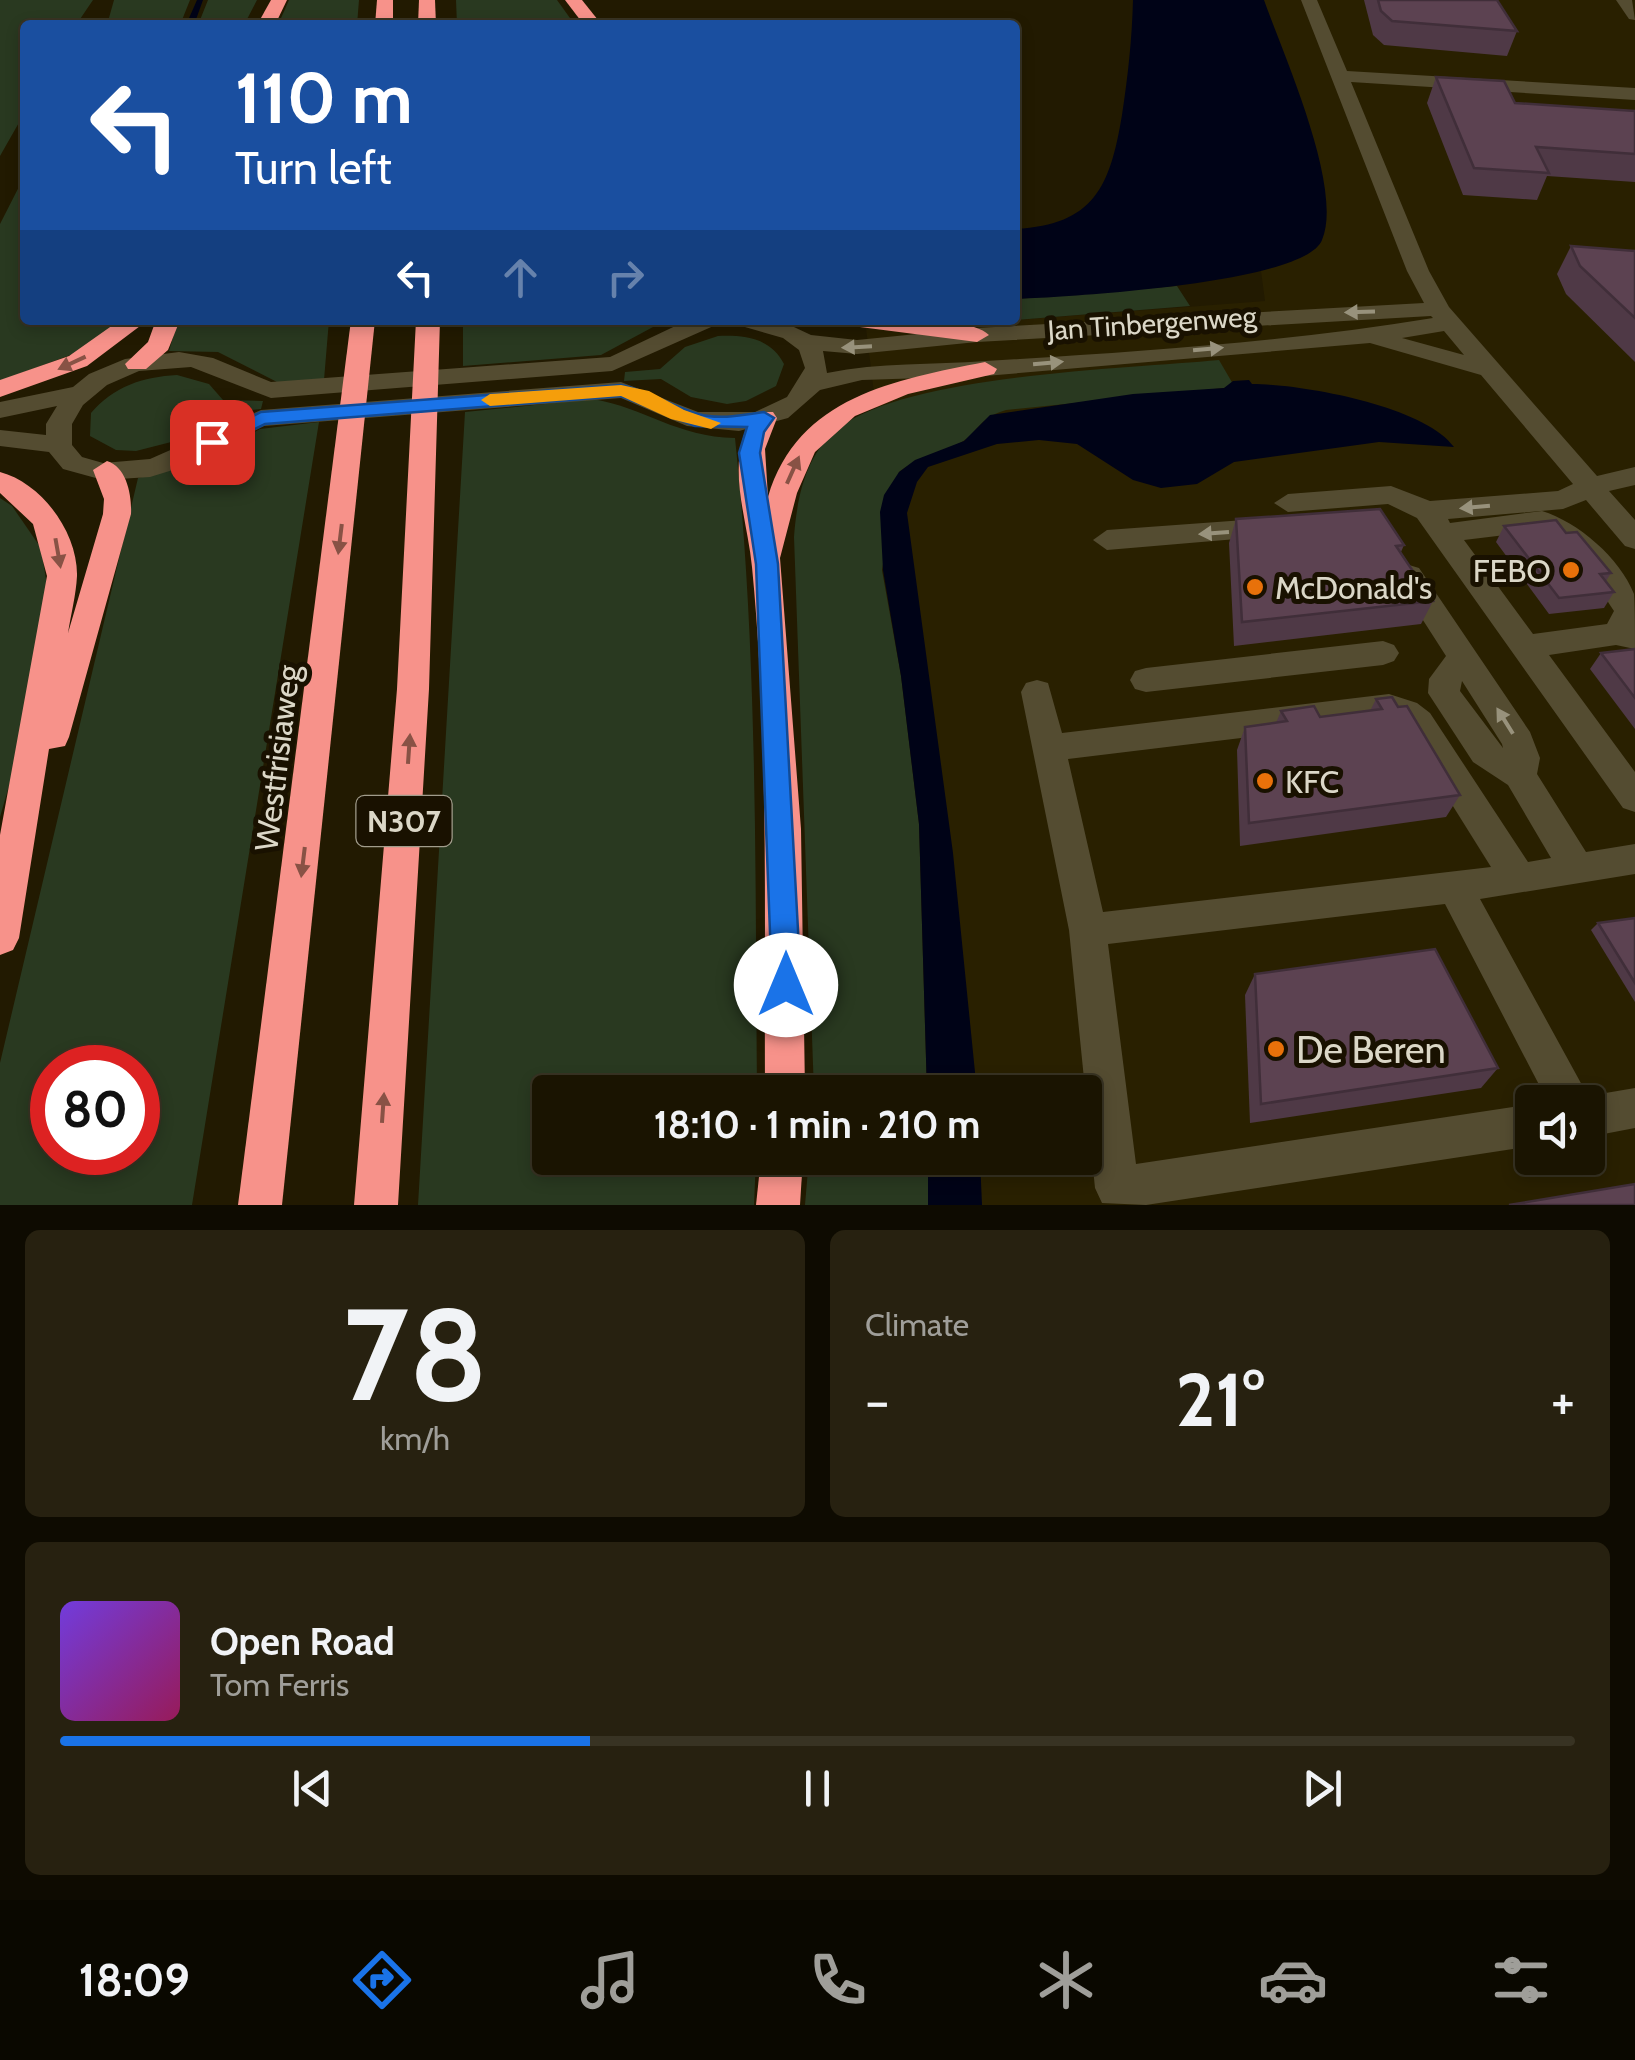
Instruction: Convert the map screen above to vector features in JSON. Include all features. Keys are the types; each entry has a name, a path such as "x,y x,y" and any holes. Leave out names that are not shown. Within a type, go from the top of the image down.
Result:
{"highway":[{"path":"572,0 589,20"},
{"path":"0,389 78,361 129,325"},
{"path":"138,364 159,345 166,325"},
{"name":"Westfrisiaweg","path":"260,1205 352,442 363,325"},
{"name":"N307","path":"376,1205 413,689 428,325"},
{"path":"902,325 977,334"},
{"path":"767,564 787,481 817,431 834,416 877,394 985,369"},
{"path":"764,418 754,431 750,453 767,564 787,949 785,1075"},
{"path":"16,865 117,514 118,498 107,470"},
{"path":"0,481 35,506 52,527 62,576 16,865 0,938"},
{"path":"778,1205 781,1175"}],"street":[{"path":"1309,0 1418,271 1444,316 1635,539"},
{"path":"1624,0 1635,16"},
{"path":"1340,76 1635,94"},
{"name":"Jan Tinbergenweg","path":"767,325 806,342 856,348 977,334 1444,316"},
{"name":"Jan Tinbergenweg","path":"811,384 862,374 985,369 1368,336 1444,316"},
{"path":"0,410 73,396 138,364 198,360 256,388 308,387 612,364 640,354 673,332 698,325"},
{"name":"Jan Tinbergenweg","path":"1368,336 1487,369"},
{"path":"0,438 54,444 72,462 107,470 175,462 261,418 621,390 642,395 695,420 732,423 764,418 798,400 811,384 817,361 806,342"},
{"path":"54,444 55,419 73,396"},
{"path":"1436,522 1563,500 1590,486 1635,476"},
{"path":"1288,503 1392,495 1436,522 1633,791"},
{"path":"1436,522 1542,521 1555,525 1569,534 1629,610 1626,637 1525,647"},
{"path":"1107,540 1360,522 1384,538 1464,656 1446,679 1444,692 1485,753 1520,775 1576,868"},
{"path":"1146,680 1384,653"},
{"path":"1037,692 1088,930 1118,1196 1515,1128"},
{"path":"1049,748 1389,707 1406,712 1418,722 1518,879"},
{"path":"1088,930 1518,879 1635,860"},
{"path":"1454,886 1561,1085"},
{"path":"1605,1113 1635,1108"}],"shaded area":[{"path":"1225,0 1635,0 1635,1205 962,1205 961,1175 1102,1175 1102,1075 958,1075 866,325 1020,325 1020,320 1265,301"}],"green space":[{"path":"0,0 93,0 79,20 20,20 20,121 0,156"},
{"path":"114,0 190,0 182,20 108,20"},
{"path":"208,0 257,0 247,20 200,20"},
{"path":"289,0 359,0 357,20 280,20"},
{"path":"456,0 557,0 571,20 457,20"},
{"path":"20,185 20,325 116,325 73,354 0,381 0,224"},
{"path":"1177,286 1190,306 1020,320 1020,299"},
{"path":"177,325 329,325 324,380 277,382 218,352 169,351"},
{"path":"463,325 657,325 601,355 463,366"},
{"path":"718,336 765,343 779,355 784,364 776,386 746,401 727,404 691,397 661,379 624,381 625,372 660,369 685,347"},
{"path":"1219,360 1233,384 1006,410 983,422 960,443 899,472 882,570 901,676 919,824 926,1075 813,1075 794,537 805,477 828,438 872,410 966,385 1077,371"},
{"path":"177,375 209,384 223,400 263,401 261,409 219,414 179,440 136,451 116,450 90,436 91,413 109,396 141,381"},
{"path":"593,399 696,433 735,438 752,683 757,1075 532,1075 532,1175 755,1175 754,1205 418,1205 465,412"},
{"path":"319,422 192,1205 0,1205 0,1063 138,478 193,464 260,429"},
{"path":"0,498 12,506 41,548 48,592 26,727 0,817"},
{"path":"808,1175 928,1175 928,1205 805,1205"}],"water":[{"path":"1133,0 1264,0 1318,155 1327,217 1322,240 1306,255 1274,268 1230,277 1129,291 1020,299 1020,228 1063,220 1094,198 1104,182 1117,140"},
{"path":"1249,380 1252,384 1301,388 1361,400 1417,420 1454,447 1379,442 1234,462 1197,484 1161,488 1133,480 1077,444 1039,440 997,444 928,467 917,482 907,513 953,853 975,1075 926,1075 919,824 883,570 880,512 884,495 899,472 915,460 964,441 990,415 1133,394 1224,388 1233,381"},
{"path":"928,1175 981,1175 982,1205 928,1205"}],"building":[{"path":"1378,0 1497,0 1517,31 1392,21 1381,11"},
{"path":"1436,77 1504,81 1515,103 1635,111 1635,154 1536,147 1549,173 1474,168"},
{"path":"1571,246 1635,251 1635,318 1580,266"},
{"path":"1380,509 1404,545 1396,546 1433,601 1242,622 1236,519"},
{"path":"1556,520 1566,533 1577,532 1611,573 1600,574 1614,592 1559,598 1504,526"},
{"path":"1635,649 1635,698 1601,653"},
{"path":"1392,697 1398,707 1407,706 1460,795 1249,823 1245,727 1287,721 1281,711 1314,706 1320,717 1382,709 1376,699"},
{"path":"1635,918 1635,983 1598,923"},
{"path":"1435,949 1498,1068 1261,1104 1255,974"},
{"path":"1635,1184 1635,1205 1509,1205"}],"waterway":[{"path":"192,20 200,0"}],"slow traffic":[{"path":"490,400 621,390 642,395 678,415 711,423"}],"place":[{"name":"FEBO","path":"1571,570"},
{"name":"McDonald's","path":"1255,587"},
{"name":"KFC","path":"1265,781"},
{"name":"De Beren","path":"1276,1049"}],"route":[{"path":"212,442 261,418 621,390 642,395 695,420 732,423 764,418 754,431 750,453 767,564 786,985"}]}
